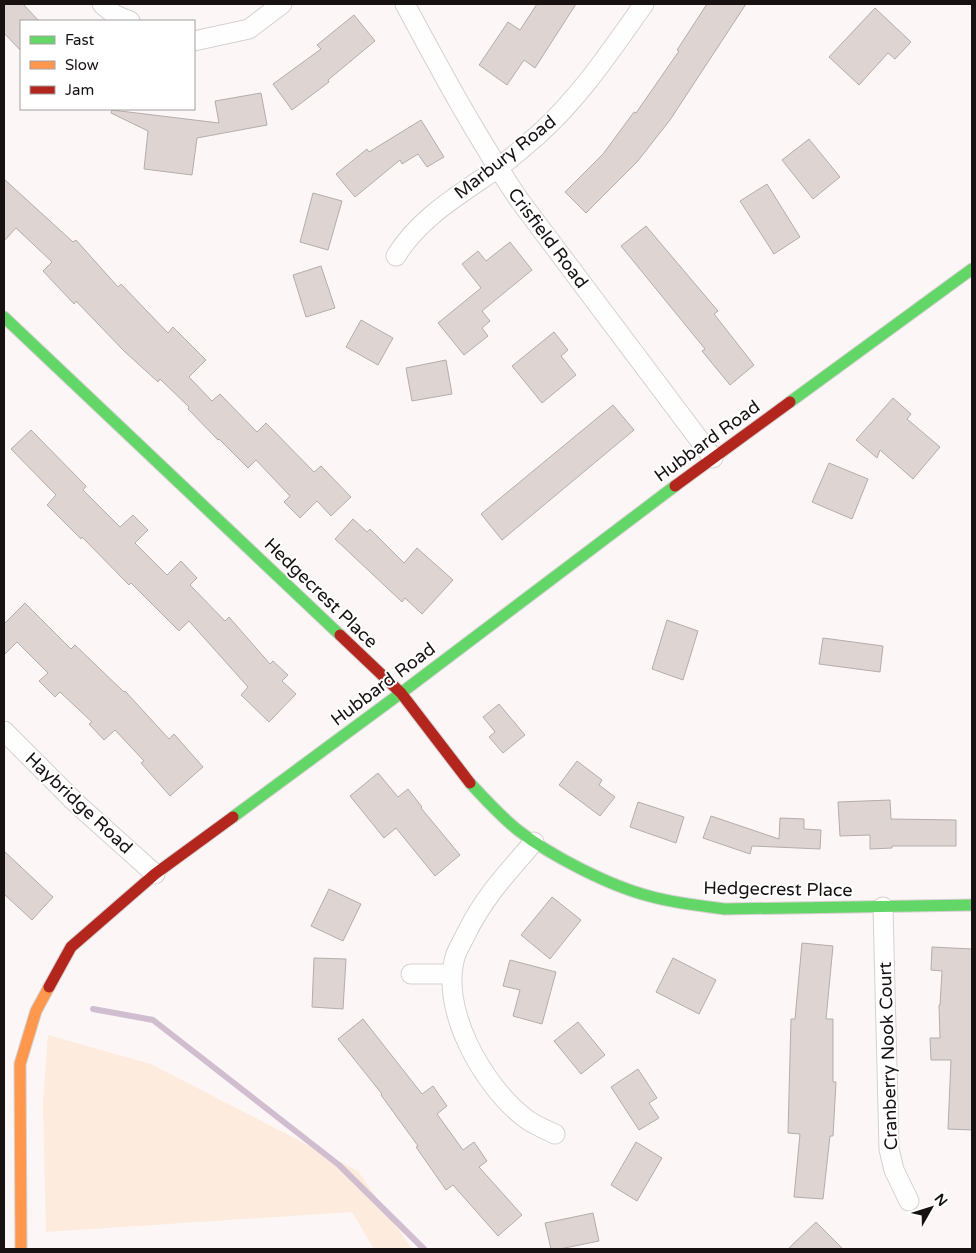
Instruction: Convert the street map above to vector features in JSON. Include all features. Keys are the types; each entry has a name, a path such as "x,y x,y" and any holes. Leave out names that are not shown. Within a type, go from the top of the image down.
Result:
{"main road":[{"name":"Hubbard Road","path":"21,1249 20,1064 36,1011 72,947 155,874 401,693 713,458 972,269"},
{"name":"Hedgecrest Place","path":"4,317 401,693 470,783 498,813 534,842 587,872 621,886 648,896 692,905 725,909 972,905"}],"street":[{"path":"102,4 114,15 127,20"},
{"path":"195,41 249,29 282,4"},
{"name":"Crisfield Road","path":"405,4 469,122 497,168 713,458"},
{"name":"Marbury Road","path":"396,256 404,242 444,204 497,168 538,135 564,110 600,66 644,4"},
{"name":"Haybridge Road","path":"4,731 77,804 155,874"},
{"path":"534,842 490,892 456,953 451,974 454,999 466,1040 479,1062 511,1106 525,1118 555,1134"},
{"name":"Cranberry Nook Court","path":"883,907 888,1149 894,1170 909,1201"},
{"path":"411,974 451,974"}],"shaded area":[{"path":"48,1035 151,1064 358,1171 412,1249 374,1249 352,1212 46,1232 43,1104"}],"building":[{"path":"4,4 23,4 38,20 20,20 20,50 4,33"},
{"path":"537,4 576,4 535,68 524,60 507,85 479,65 508,22 520,30"},
{"path":"707,4 746,4 670,120 637,162 586,213 565,192 603,154 634,112 636,113 679,51 677,50"},
{"path":"875,8 911,42 895,59 888,53 859,85 829,57"},
{"path":"354,15 375,41 328,80 329,82 292,110 273,84 321,49 317,45"},
{"path":"261,93 267,125 197,138 192,175 144,169 148,131 111,113 112,110 219,123 215,101"},
{"path":"421,120 444,157 427,167 418,154 402,164 400,160 355,197 336,174 367,149 369,152"},
{"path":"809,139 840,177 813,199 782,160"},
{"path":"4,179 73,242 76,240 118,287 121,284 168,333 173,327 206,360 189,377 212,401 220,394 257,432 266,423 314,472 321,466 351,497 331,516 317,501 300,518 284,502 290,496 256,460 248,468 218,440 188,409 189,407 160,379 158,382 124,351 76,301 74,304 43,271 52,262 16,228 4,241"},
{"path":"767,184 800,237 774,254 740,201"},
{"path":"313,193 342,201 328,250 300,242"},
{"path":"646,226 718,311 714,314 754,365 730,385 702,351 705,349 621,246"},
{"path":"510,242 532,270 482,311 490,321 482,328 488,336 464,355 438,323 481,288 462,264 478,251 486,261"},
{"path":"321,266 335,308 306,317 293,275"},
{"path":"361,320 393,338 378,365 346,347"},
{"path":"554,332 568,350 561,356 576,375 542,403 512,366"},
{"path":"446,360 452,394 412,401 406,368"},
{"path":"893,398 911,414 907,419 940,447 913,479 880,450 877,458 856,440"},
{"path":"613,405 634,430 502,540 481,514"},
{"path":"31,430 86,486 83,490 120,527 133,515 148,530 135,543 167,575 181,561 197,578 190,585 225,621 229,617 270,664 273,661 288,675 282,681 296,694 269,722 241,695 248,687 189,621 179,631 131,583 129,585 82,537 81,539 47,505 56,495 11,449"},
{"path":"829,463 868,479 852,519 812,502"},
{"path":"353,519 367,532 370,529 404,563 417,548 453,580 422,614 405,598 402,602 335,539"},
{"path":"25,603 71,649 75,645 125,691 169,739 174,734 203,767 170,796 141,763 144,761 115,730 104,740 89,724 92,722 60,692 55,697 39,681 48,673 17,642 4,655 4,624"},
{"path":"667,620 698,631 683,680 652,669"},
{"path":"823,638 883,646 880,672 819,664"},
{"path":"499,704 525,735 503,753 489,737 495,732 483,717"},
{"path":"577,761 602,780 599,785 615,797 600,816 559,785"},
{"path":"378,773 398,797 408,789 421,808 460,855 435,876 396,828 384,838 350,796"},
{"path":"890,800 891,819 956,820 956,846 892,846 892,848 870,849 870,835 840,836 838,802"},
{"path":"638,802 684,817 676,843 630,827"},
{"path":"711,816 779,839 780,818 804,819 804,829 821,830 820,849 752,846 750,854 703,838"},
{"path":"4,851 53,897 32,920 4,894"},
{"path":"329,889 361,904 343,941 311,926"},
{"path":"552,897 581,920 550,959 521,935"},
{"path":"802,943 833,946 826,1019 833,1019 833,1082 836,1082 833,1136 830,1136 823,1199 794,1197 800,1134 788,1133 791,1019 795,1019"},
{"path":"932,947 972,949 972,1130 948,1129 951,1060 931,1060 930,1038 940,1038 939,1005 942,971 931,970"},
{"path":"314,958 346,959 343,1009 312,1007"},
{"path":"673,958 716,980 699,1014 656,992"},
{"path":"510,960 556,972 542,1024 513,1016 520,990 503,986"},
{"path":"363,1019 422,1094 433,1086 447,1106 437,1114 463,1150 474,1142 487,1161 479,1167 522,1215 498,1236 453,1185 446,1190 382,1094 338,1039"},
{"path":"578,1022 605,1055 581,1074 554,1041"},
{"path":"638,1069 657,1098 649,1103 659,1118 639,1130 611,1087"},
{"path":"636,1142 662,1158 637,1201 611,1185"},
{"path":"593,1213 599,1241 551,1249 545,1223"},
{"path":"816,1222 843,1249 788,1249"}],"waterway":[{"path":"93,1009 153,1020 339,1165 424,1249"}],"traffic: fast":[{"path":"790,402 972,269"},
{"path":"4,317 340,635"},
{"path":"233,817 675,486"},
{"path":"470,783 512,826 532,841 599,878 658,898 725,909 972,905"}],"traffic: slow":[{"path":"21,1249 20,1064 36,1011 49,987"}],"traffic: jam":[{"path":"675,486 790,402"},
{"path":"340,635 401,693 470,783"},
{"path":"49,987 71,947 155,874 233,817"}]}
